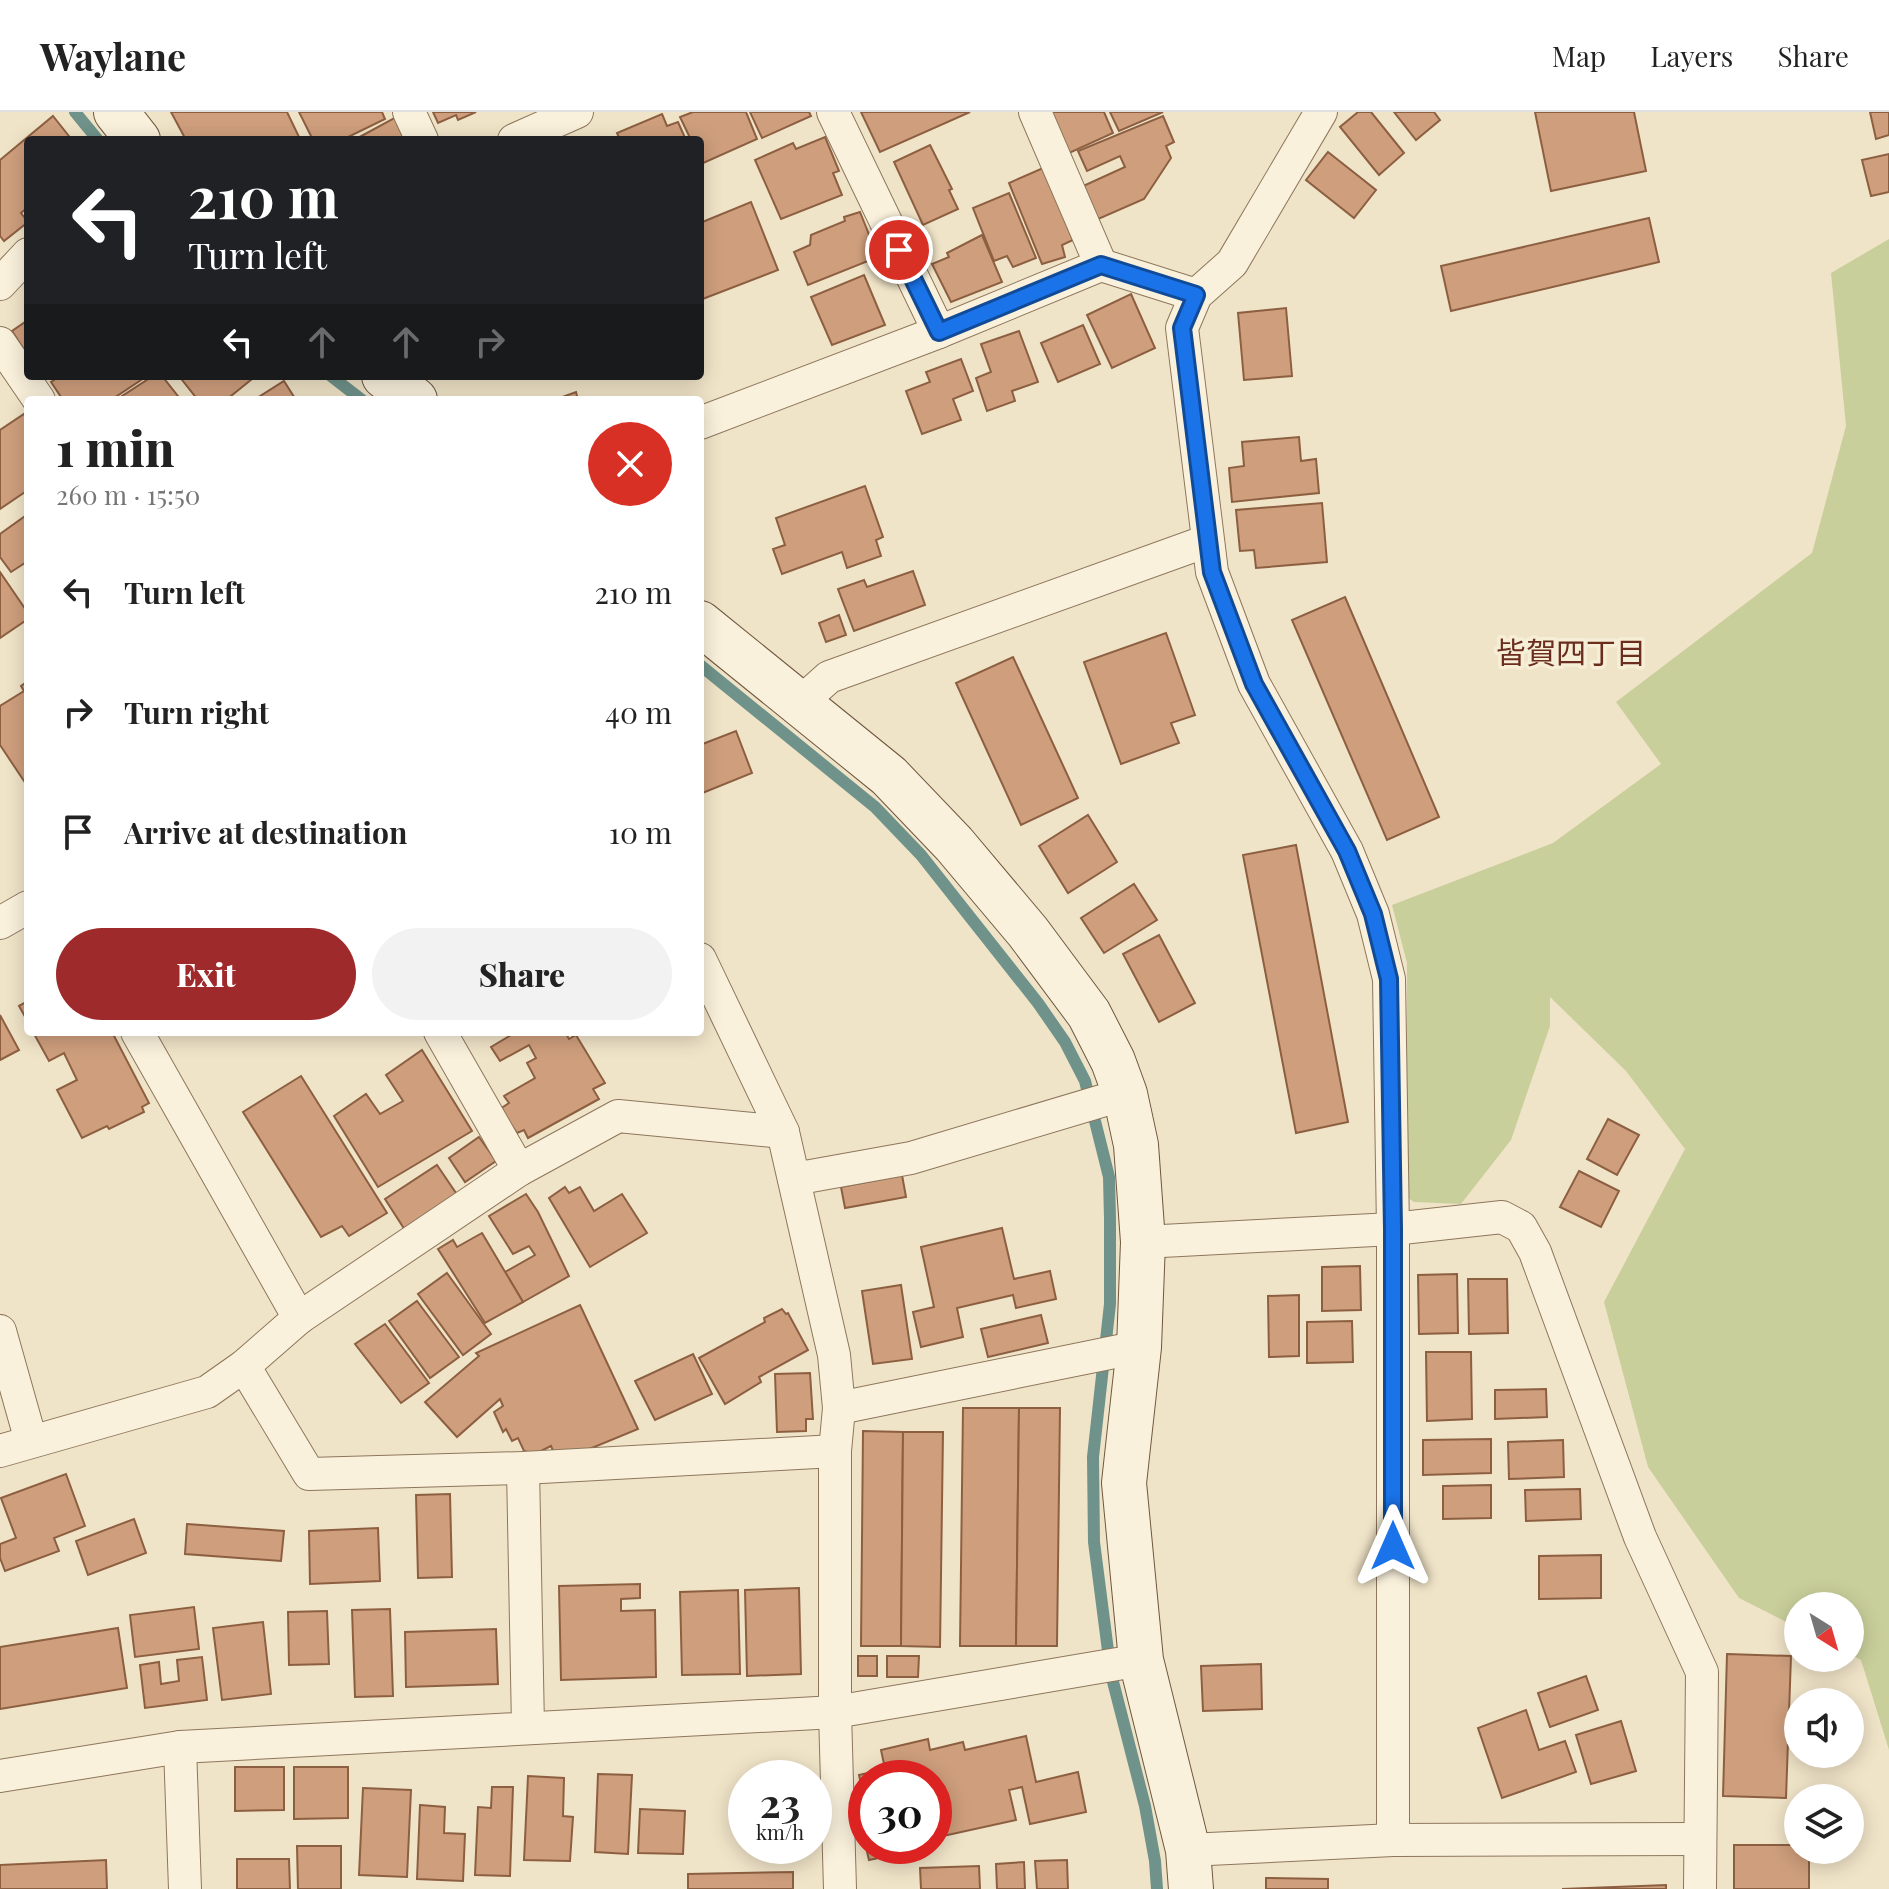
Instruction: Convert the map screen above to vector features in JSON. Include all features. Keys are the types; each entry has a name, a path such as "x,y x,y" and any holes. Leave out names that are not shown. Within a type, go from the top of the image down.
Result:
{"street":[{"path":"116,112 135,136"},
{"path":"409,112 420,136"},
{"path":"523,136 577,112"},
{"path":"833,112 939,332"},
{"path":"1035,112 1101,265"},
{"path":"1321,112 1232,263 1196,295 1182,328 1212,572 1254,684 1347,851 1373,914 1389,979 1393,1229 1393,1840"},
{"path":"0,284 24,258"},
{"path":"704,421 939,332 1101,265 1196,295"},
{"path":"0,343 24,378"},
{"path":"389,380 410,396"},
{"path":"800,703 829,677 1207,541"},
{"path":"704,626 889,776 954,844 1028,932 1089,1014 1113,1061 1104,1100 1136,1145 1143,1242 1116,1352 1124,1483 1120,1663 1189,1869 1393,1840 1700,1839"},
{"path":"0,923 24,909"},
{"path":"704,967 783,1132 834,1355 839,1408 835,1451 835,1712 840,1889"},
{"path":"139,1036 299,1318"},
{"path":"442,1036 519,1170"},
{"path":"794,1179 911,1158 1104,1100"},
{"path":"0,1451 207,1392 244,1366 299,1318 519,1170 618,1116 783,1132"},
{"path":"1143,1242 1393,1229 1502,1217 1521,1227 1535,1252 1640,1537 1702,1672 1700,1889"},
{"path":"0,1331 31,1441"},
{"path":"839,1408 1116,1352"},
{"path":"244,1366 309,1474 523,1468 835,1451"},
{"path":"523,1468 528,1727"},
{"path":"0,1776 180,1747 835,1712 1120,1663"},
{"path":"180,1747 185,1889"}],"green space":[{"path":"1889,239 1889,1750 1864,1670 1864,1592 1784,1592 1784,1621 1739,1598 1648,1467 1604,1302 1685,1149 1626,1071 1550,997 1550,1026 1511,1140 1461,1204 1414,1202 1407,1197 1407,963 1392,905 1553,843 1661,764 1616,702 1812,553 1846,426 1831,273"}],"building":[{"path":"171,112 287,112 299,136 184,136"},
{"path":"299,112 382,112 385,119 350,136 311,136"},
{"path":"433,112 476,112 458,120 456,115 438,123"},
{"path":"693,112 746,112 757,139 704,163 704,136 689,136 680,117"},
{"path":"750,112 809,112 811,116 762,138"},
{"path":"861,112 970,112 880,152"},
{"path":"1048,112 1104,112 1113,133 1067,154"},
{"path":"1110,112 1163,112 1119,131"},
{"path":"1358,112 1371,112 1404,153 1379,175 1340,127"},
{"path":"1394,112 1434,112 1440,120 1416,140"},
{"path":"1535,112 1634,112 1646,171 1551,191"},
{"path":"1870,112 1889,112 1889,135 1876,139"},
{"path":"662,114 667,126 678,122 684,136 618,136 617,133"},
{"path":"53,116 69,136 29,136"},
{"path":"398,116 408,136 361,136"},
{"path":"1163,116 1174,142 1166,146 1171,158 1144,199 1096,220 1081,187 1125,167 1120,156 1087,171 1078,151"},
{"path":"825,137 839,171 833,173 842,195 781,219 755,160 793,143 796,149"},
{"path":"24,140 24,210 21,213 24,225 4,241 0,236 0,160"},
{"path":"930,145 952,189 949,190 958,209 923,225 894,162"},
{"path":"1328,152 1376,190 1354,218 1306,180"},
{"path":"1889,154 1889,192 1871,196 1862,160"},
{"path":"1043,168 1073,240 1062,245 1065,257 1042,264 1009,183"},
{"path":"1009,193 1036,258 1013,267 1007,256 994,261 973,208"},
{"path":"751,202 778,270 704,298 704,221"},
{"path":"860,212 878,257 808,285 794,252 810,245 811,235"},
{"path":"1649,218 1659,262 1451,311 1441,266"},
{"path":"982,235 1002,282 951,302 932,264 949,257 947,253"},
{"path":"864,275 885,325 832,345 811,297"},
{"path":"1131,294 1155,348 1112,368 1087,315"},
{"path":"1286,308 1292,376 1244,380 1238,313"},
{"path":"24,323 24,350 12,331"},
{"path":"1083,325 1100,364 1058,382 1041,343"},
{"path":"1019,331 1038,382 1012,391 1015,401 987,411 976,378 991,372 981,344"},
{"path":"961,359 973,391 953,399 961,420 922,434 906,391 930,382 926,372"},
{"path":"141,380 117,396 60,396 51,382"},
{"path":"147,380 165,380 178,396 122,396"},
{"path":"182,380 251,380 231,396 195,396"},
{"path":"284,381 293,396 260,396"},
{"path":"24,414 24,493 0,509 0,430"},
{"path":"1299,437 1301,461 1316,459 1319,493 1232,502 1229,468 1244,466 1242,442"},
{"path":"865,486 883,537 876,540 881,556 847,568 842,552 782,574 773,549 785,545 776,518"},
{"path":"1322,503 1327,562 1256,568 1254,550 1240,551 1236,510"},
{"path":"24,517 24,564 11,572 0,557 0,534"},
{"path":"913,571 925,605 854,631 838,589 864,580 867,587"},
{"path":"0,572 24,607 24,622 0,638"},
{"path":"1345,597 1439,817 1387,840 1292,620"},
{"path":"839,615 846,635 826,642 819,623"},
{"path":"1166,633 1195,715 1171,723 1179,743 1121,764 1084,662"},
{"path":"1013,657 1078,798 1021,825 956,683"},
{"path":"24,691 24,781 0,745 0,706"},
{"path":"736,731 752,773 704,792 704,743"},
{"path":"1088,815 1117,862 1068,893 1039,846"},
{"path":"1296,845 1348,1122 1296,1133 1243,855"},
{"path":"1134,884 1157,920 1104,953 1081,918"},
{"path":"1159,935 1195,1003 1159,1022 1123,954"},
{"path":"0,1015 19,1050 0,1060"},
{"path":"35,1036 114,1036 149,1103 142,1107 144,1112 82,1138 57,1090 77,1080 64,1053 49,1061"},
{"path":"509,1036 567,1036 569,1039 577,1036 605,1083 593,1089 599,1099 528,1138 524,1130 517,1133 500,1109 509,1103 504,1096 535,1078 527,1063 536,1058 529,1045 500,1061 491,1047"},
{"path":"422,1050 472,1131 378,1187 334,1116 366,1094 380,1114 403,1101 386,1075"},
{"path":"301,1076 387,1213 349,1236 342,1226 321,1237 243,1112"},
{"path":"1608,1119 1639,1135 1617,1175 1587,1159"},
{"path":"479,1137 496,1161 465,1182 449,1158"},
{"path":"437,1165 458,1196 405,1230 385,1199"},
{"path":"1579,1171 1619,1191 1601,1227 1560,1207"},
{"path":"902,1175 906,1197 845,1208 841,1187"},
{"path":"565,1187 569,1193 580,1187 594,1211 622,1194 647,1233 590,1267 549,1198"},
{"path":"526,1194 569,1276 523,1302 505,1272 535,1255 529,1246 513,1254 489,1216"},
{"path":"1002,1228 1014,1279 1050,1271 1056,1299 1016,1308 1013,1295 957,1308 963,1337 921,1347 913,1312 934,1307 921,1247"},
{"path":"482,1233 523,1302 485,1323 438,1249 453,1240 457,1247"},
{"path":"1360,1266 1361,1310 1322,1311 1322,1267"},
{"path":"447,1273 491,1334 463,1355 418,1294"},
{"path":"1457,1274 1458,1333 1419,1334 1418,1275"},
{"path":"1468,1279 1507,1279 1508,1333 1469,1334"},
{"path":"901,1285 912,1359 873,1364 862,1291"},
{"path":"1299,1295 1299,1356 1269,1357 1268,1296"},
{"path":"417,1301 459,1357 430,1378 389,1321"},
{"path":"580,1305 638,1429 587,1450 553,1451 551,1446 535,1454 524,1451 518,1438 512,1441 506,1429 503,1432 494,1412 503,1406 500,1399 457,1437 425,1402 479,1356 476,1353"},
{"path":"782,1309 788,1313 808,1350 759,1377 761,1382 725,1404 699,1358 765,1322 764,1318"},
{"path":"1041,1315 1048,1343 988,1357 981,1329"},
{"path":"1352,1321 1353,1362 1307,1363 1307,1322"},
{"path":"385,1324 429,1383 401,1403 355,1344"},
{"path":"1426,1352 1471,1352 1472,1419 1427,1421"},
{"path":"693,1354 712,1394 655,1420 635,1381"},
{"path":"810,1373 813,1419 806,1419 806,1431 777,1432 775,1374"},
{"path":"1546,1389 1547,1417 1495,1419 1495,1390"},
{"path":"963,1408 1019,1408 1016,1646 960,1646"},
{"path":"1019,1408 1060,1408 1057,1646 1016,1646"},
{"path":"863,1431 903,1432 901,1646 861,1646"},
{"path":"903,1432 943,1432 940,1647 901,1646"},
{"path":"1491,1439 1491,1473 1423,1475 1423,1440"},
{"path":"1563,1440 1564,1477 1509,1479 1508,1442"},
{"path":"66,1474 85,1526 54,1538 59,1551 5,1571 0,1558 0,1544 16,1538 1,1498"},
{"path":"1491,1485 1491,1518 1443,1519 1443,1486"},
{"path":"1580,1489 1581,1519 1526,1521 1525,1490"},
{"path":"450,1494 452,1577 418,1578 416,1495"},
{"path":"134,1519 146,1553 88,1575 76,1541"},
{"path":"187,1524 284,1531 281,1561 185,1554"},
{"path":"378,1528 380,1581 310,1584 309,1531"},
{"path":"1601,1555 1601,1598 1539,1599 1539,1556"},
{"path":"640,1584 640,1598 621,1599 621,1611 655,1610 656,1677 561,1680 559,1586"},
{"path":"799,1588 801,1674 747,1676 745,1590"},
{"path":"738,1590 740,1674 682,1675 680,1592"},
{"path":"194,1607 199,1649 135,1657 130,1615"},
{"path":"390,1609 393,1696 355,1697 352,1610"},
{"path":"327,1611 329,1664 289,1665 288,1612"},
{"path":"263,1622 271,1694 222,1700 213,1628"},
{"path":"118,1628 127,1688 0,1709 0,1647"},
{"path":"496,1629 498,1684 406,1687 405,1632"},
{"path":"1727,1654 1784,1656 1784,1672 1790,1672 1790,1688 1784,1688 1784,1768 1787,1768 1784,1798 1723,1796"},
{"path":"858,1656 877,1656 877,1676 858,1676"},
{"path":"887,1656 919,1656 918,1677 887,1677"},
{"path":"202,1657 207,1700 145,1708 140,1665 159,1662 161,1684 179,1681 177,1660"},
{"path":"1261,1664 1262,1709 1203,1711 1201,1666"},
{"path":"1586,1676 1598,1710 1550,1727 1538,1693"},
{"path":"1526,1710 1539,1750 1565,1741 1576,1772 1502,1798 1478,1728"},
{"path":"1621,1721 1636,1771 1591,1784 1576,1735"},
{"path":"1026,1736 1036,1782 1078,1772 1086,1812 1030,1824 1022,1787 1009,1790 1016,1820 952,1834 952,1760 883,1760 881,1750 928,1739 930,1750 963,1742 965,1750"},
{"path":"235,1767 284,1767 284,1810 235,1811"},
{"path":"294,1767 348,1767 348,1818 294,1819"},
{"path":"598,1774 632,1775 628,1854 595,1852"},
{"path":"528,1776 564,1778 563,1816 573,1817 570,1861 524,1860"},
{"path":"492,1787 513,1787 510,1876 475,1875 478,1807 491,1808"},
{"path":"363,1788 411,1790 407,1877 359,1875"},
{"path":"420,1805 445,1807 444,1833 465,1834 463,1881 417,1879"},
{"path":"640,1809 685,1811 683,1854 638,1853"},
{"path":"1734,1845 1784,1845 1784,1864 1809,1864 1809,1889 1734,1889"},
{"path":"297,1846 341,1846 341,1889 298,1889"},
{"path":"237,1859 289,1859 290,1889 237,1889"},
{"path":"106,1860 107,1889 0,1889 0,1865"},
{"path":"1067,1860 1068,1889 1037,1889 1035,1861"},
{"path":"1024,1862 1025,1889 997,1889 996,1864"},
{"path":"979,1866 980,1889 921,1889 920,1868"},
{"path":"793,1872 793,1889 688,1889 688,1874"},
{"path":"1266,1878 1328,1879 1328,1889 1266,1889"},
{"path":"1666,1885 1666,1889 1562,1889"}],"waterway":[{"path":"75,112 95,136"},
{"path":"336,380 357,396"},
{"path":"704,668 875,807 921,855 1038,1003 1065,1042 1085,1081 1109,1177 1110,1219 1110,1304 1093,1457 1094,1542 1111,1674 1145,1806 1157,1889"}],"district":[{"name":"皆賀四丁目","path":"1571,652"}],"route":[{"path":"899,250 939,332 1101,265 1196,295 1182,328 1212,572 1254,684 1347,851 1373,914 1389,979 1393,1546"}]}
